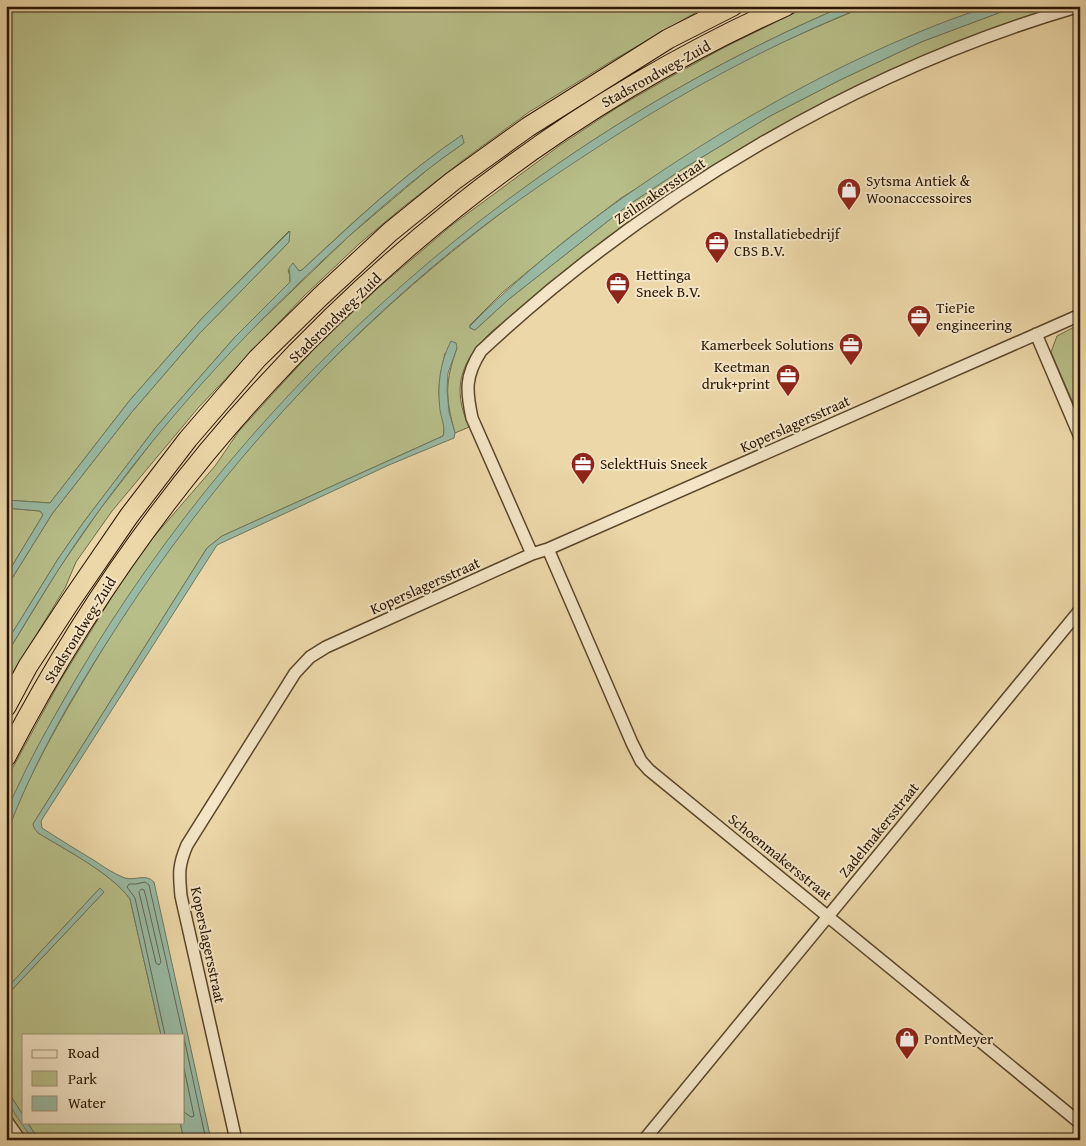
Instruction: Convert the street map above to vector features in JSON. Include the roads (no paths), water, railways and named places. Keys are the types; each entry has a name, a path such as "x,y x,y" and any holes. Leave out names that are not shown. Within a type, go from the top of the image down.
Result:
{"highway":[{"name":"Stadsrondweg-Zuid","path":"6,707 28,666 75,594 129,516 182,446 257,359 320,297 390,232 453,181 528,127 668,39 733,6"},
{"name":"Stadsrondweg-Zuid","path":"6,757 50,676 89,612 146,530 204,455 273,377 337,313 464,200 538,147 620,92 748,23 786,6"}],"street":[{"name":"Zeilmakersstraat","path":"532,554 472,418 467,384 472,365 481,351 610,243 683,191 770,139 855,94 948,52 1080,6"},
{"name":"Koperslagersstraat","path":"236,1140 181,896 180,861 187,845 295,673 310,657 335,643 532,554 548,550 1080,315"},
{"path":"1036,334 1080,437"},
{"name":"Schoenmakersstraat","path":"548,550 641,761 649,770 1080,1123"},
{"name":"Zadelmakersstraat","path":"644,1140 1080,610"},
{"path":"6,1120 20,1140"}],"water":[{"path":"844,6 866,6 769,49 706,82 645,117 543,183 497,216 430,269 344,348 263,433 189,524 155,571 105,645 58,724 17,807 6,836 8,809 32,757 77,677 147,568 226,466 313,370 407,281 508,199 615,126 727,61"},
{"path":"988,6 1017,6 921,42 840,80 770,116 684,168 627,206 509,299 475,330 470,328 499,298 560,245 624,197 691,152 772,104 868,54 926,29"},
{"path":"462,135 464,143 373,214 339,245 232,350 204,381 149,445 85,529 6,655 6,643 58,559 83,523 156,427 235,337 290,282 289,268 293,263 299,271 302,270 399,182"},
{"path":"290,231 289,242 199,334 131,413 52,514 6,588 6,576 43,515 40,511 6,508 6,500 50,503 130,400 204,316"},
{"path":"451,341 456,343 457,348 448,373 447,390 449,412 455,433 454,438 389,465 217,545 41,821 42,828 113,872 129,879 147,878 154,882 211,1140 184,1140 180,1124 185,1124 185,1034 161,1034 130,899 122,889 100,871 38,833 33,824 207,548 222,536 443,436 439,383 447,349"},
{"path":"100,888 104,892 6,996 6,989"},
{"path":"6,1088 22,1114 22,1124 9,1102"},
{"path":"22,1124 28,1124 39,1140 33,1140"}],"place":[{"name":"Sytsma Antiek & Woonaccessoires","path":"849,211"},
{"name":"Installatiebedrijf CBS B.V.","path":"717,264"},
{"name":"Hettinga Sneek B.V.","path":"618,305"},
{"name":"TiePie engineering","path":"919,338"},
{"name":"Kamerbeek Solutions","path":"851,366"},
{"name":"Keetman druk+print","path":"788,397"},
{"name":"SelektHuis Sneek","path":"583,485"},
{"name":"PontMeyer","path":"907,1060"}]}
